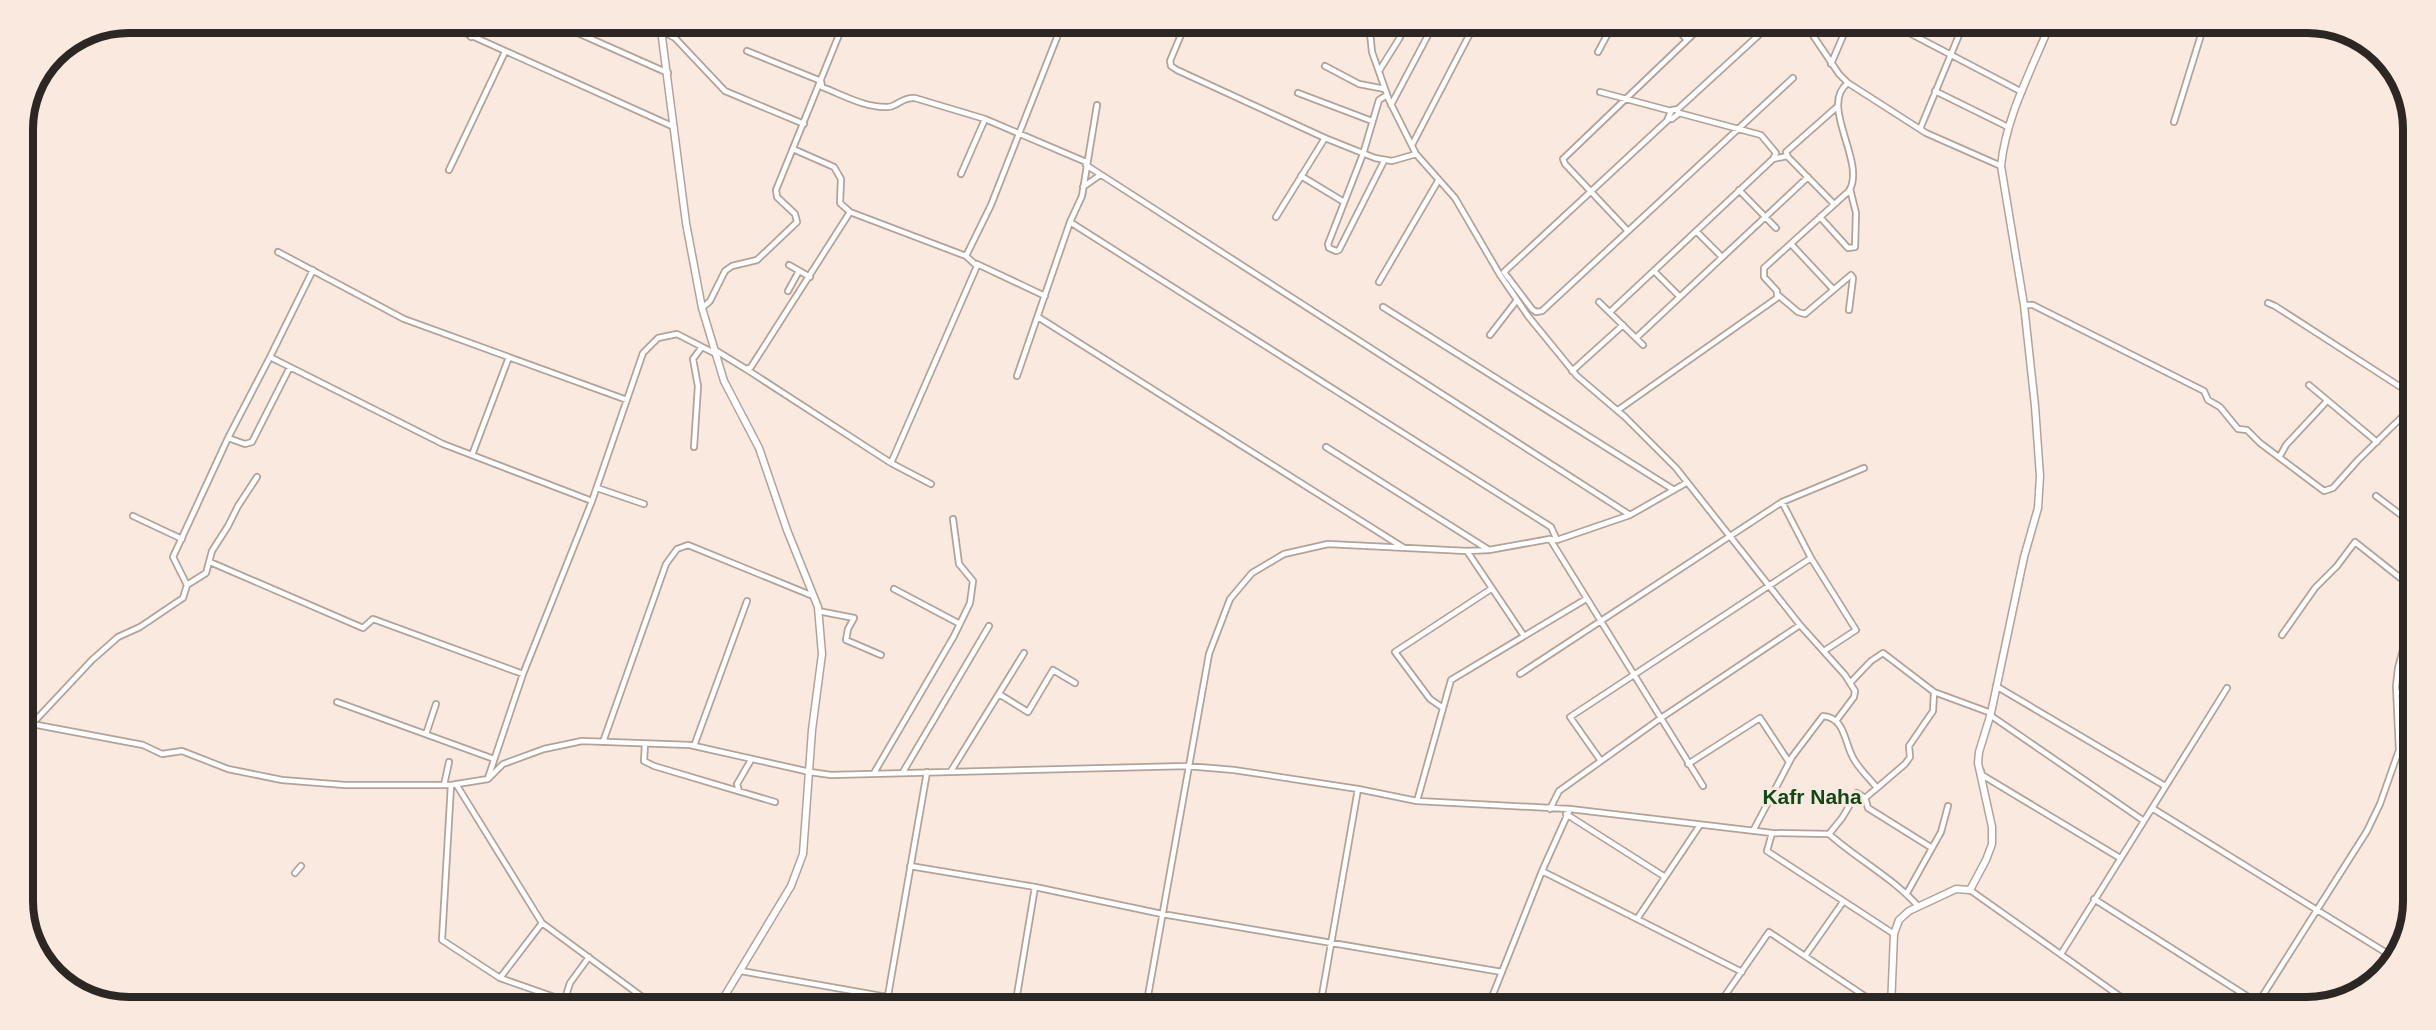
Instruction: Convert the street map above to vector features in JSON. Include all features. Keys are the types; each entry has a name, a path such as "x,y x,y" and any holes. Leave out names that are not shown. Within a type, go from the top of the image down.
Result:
{"street":[{"path":"463,33 675,128"},
{"path":"471,37 473,33"},
{"path":"578,33 668,73"},
{"path":"662,33 686,223 702,308 724,381 759,448 787,530 813,596 818,611 822,654 812,730 803,854 791,886 725,997"},
{"path":"664,33 675,38 725,91 804,124"},
{"path":"702,308 710,301 719,278 725,271 732,266 757,260 797,222 797,216 778,199 776,192 840,33"},
{"path":"966,256 991,205 1059,33"},
{"path":"1182,33 1171,56 1171,66 1363,154 1384,160 1401,160 1416,154"},
{"path":"1370,33 1372,52 1387,95 1416,154 1455,198 1517,300 1572,371 1618,410 1676,468 1767,585 1850,683 1855,691 1854,697 1836,721"},
{"path":"1379,71 1402,33"},
{"path":"1391,105 1429,33"},
{"path":"1412,145 1470,33"},
{"path":"1598,52 1608,33"},
{"path":"1681,33 1687,40"},
{"path":"1628,231 1565,164 1563,159 1694,33"},
{"path":"1502,273 1669,118 1672,119 1761,33"},
{"path":"1811,33 1831,63 1848,83 1920,129 1970,154 2001,166"},
{"path":"1831,63 1844,33"},
{"path":"1909,33 2022,92"},
{"path":"1920,129 1959,36 1955,33"},
{"path":"1970,890 1992,844 1990,810 1978,763 2039,497 2036,416 2024,305 2001,166 2003,142 2008,127 2046,33"},
{"path":"2174,122 2202,33"},
{"path":"747,51 821,81"},
{"path":"449,170 505,52"},
{"path":"1325,66 1359,84 1385,89"},
{"path":"1502,273 1532,309 1540,312 1793,78"},
{"path":"821,81 822,87 868,105 891,107 905,97 915,98 985,119 1086,163 1101,175 1630,515"},
{"path":"1848,83 1838,94 1838,106 1851,165 1853,179 1850,189 1764,270 1764,277 1778,295 1798,312 1805,314 1848,276 1852,276 1850,310"},
{"path":"1935,91 2008,127"},
{"path":"1600,92 1671,111"},
{"path":"1298,93 1372,122"},
{"path":"1384,160 1336,251 1329,247 1328,244 1363,154 1379,99 1387,95"},
{"path":"1017,376 1070,222 1082,196 1097,105"},
{"path":"1787,156 1788,149 1838,106"},
{"path":"1610,312 1773,159 1776,153 1761,135 1675,108 1668,116 1669,118"},
{"path":"962,174 985,119"},
{"path":"1276,217 1325,138"},
{"path":"793,149 834,167 841,179 840,203 850,212 966,256 975,264 1045,296"},
{"path":"1773,159 1787,156"},
{"path":"1787,156 1834,204"},
{"path":"1083,187 1101,175"},
{"path":"1300,176 1344,202"},
{"path":"1636,338 1808,177"},
{"path":"1379,282 1438,181"},
{"path":"1820,217 1847,247 1851,249 1855,247 1856,213 1850,189"},
{"path":"1739,190 1776,228"},
{"path":"746,369 751,367 850,212"},
{"path":"1070,222 1551,526 1557,540"},
{"path":"1696,231 1722,257"},
{"path":"1791,244 1833,289"},
{"path":"278,252 404,319 627,400"},
{"path":"891,463 977,266 975,264"},
{"path":"789,265 810,277"},
{"path":"188,585 173,557 228,438 314,270"},
{"path":"788,291 799,271"},
{"path":"1654,271 1680,297"},
{"path":"1618,410 1776,300 1778,295"},
{"path":"1490,335 1517,300"},
{"path":"1599,302 1643,345"},
{"path":"2268,303 2403,389"},
{"path":"2024,305 2032,305 2204,391 2208,400 2220,407 2238,429 2247,430 2260,443 2325,490 2333,488 2403,416"},
{"path":"1383,307 1674,490"},
{"path":"1038,317 1404,548"},
{"path":"1572,371 1623,325"},
{"path":"488,779 523,674 597,488 643,353 658,338 677,334 715,352 746,369 891,463 931,484"},
{"path":"693,447 698,386 693,358 702,347"},
{"path":"270,357 443,444 592,501"},
{"path":"472,455 509,357"},
{"path":"228,438 245,444 252,442 291,367"},
{"path":"2308,385 2377,442"},
{"path":"2280,456 2286,446 2326,402"},
{"path":"1326,447 1489,550"},
{"path":"1520,675 1782,502 1864,468"},
{"path":"33,722 92,660 118,638 140,627 183,598 188,585 206,573 212,551 257,477"},
{"path":"1148,997 1187,766 1209,654 1230,599 1252,573 1284,554 1328,544 1467,551 1489,550 1550,539 1557,540 1630,515 1686,483"},
{"path":"597,488 644,504"},
{"path":"2376,496 2403,516"},
{"path":"1782,502 1811,558 1856,630 1824,651"},
{"path":"134,516 182,539"},
{"path":"874,773 970,603 973,581 959,564 953,519"},
{"path":"1550,539 1703,786"},
{"path":"2282,635 2315,588 2337,566 2355,542 2403,580"},
{"path":"603,742 666,564 676,549 688,545 813,596"},
{"path":"1467,551 1524,636"},
{"path":"1601,761 1570,717 1811,558"},
{"path":"210,562 363,628 373,619 523,674"},
{"path":"894,589 960,624"},
{"path":"1443,708 1430,699 1395,652 1491,589"},
{"path":"1417,801 1451,680 1586,599"},
{"path":"694,746 747,601"},
{"path":"818,611 854,618 848,629 846,640 881,655"},
{"path":"1550,809 1559,791 1661,718 1800,625"},
{"path":"903,772 989,626"},
{"path":"2262,997 2367,831 2380,804 2399,750 2397,693 2398,668 2403,650"},
{"path":"951,771 1024,653"},
{"path":"1850,683 1871,661 1883,653 1934,692 1990,714 2144,820"},
{"path":"999,694 1028,711 1053,670 1075,683"},
{"path":"1996,686 2165,786"},
{"path":"2061,954 2227,688"},
{"path":"1865,798 1905,764 1910,757 1909,746 1933,711 1934,692"},
{"path":"2397,693 2403,692"},
{"path":"338,702 494,759"},
{"path":"426,734 436,704"},
{"path":"1753,831 1789,762 1823,716 1836,721 1844,732 1853,759 1877,788"},
{"path":"1688,764 1760,718 1789,762"},
{"path":"33,723 143,745 162,754 182,751 228,769 282,780 345,785 444,785 488,779 503,764 544,748 582,741 694,746 751,760 831,775 1187,766 1234,770 1358,789 1417,801 1550,809 1772,833 1828,834 1907,893 1918,906"},
{"path":"645,744 644,761 775,802"},
{"path":"739,791 737,784 751,760"},
{"path":"444,785 449,762"},
{"path":"1978,763 1983,775 2120,858"},
{"path":"741,971 887,996 927,772"},
{"path":"454,784 542,923 641,997"},
{"path":"454,784 442,940 500,978 551,997"},
{"path":"1322,997 1358,789"},
{"path":"1828,834 1842,818 1857,793 1865,798 1868,808 1932,848"},
{"path":"1907,893 1944,825 1948,806"},
{"path":"2152,808 2387,953"},
{"path":"1492,997 1568,812"},
{"path":"1568,812 1665,877"},
{"path":"1637,919 1700,825"},
{"path":"1772,833 1767,851 1894,934"},
{"path":"295,873 302,866"},
{"path":"910,866 1035,887 1162,914 1502,972"},
{"path":"1542,871 1742,972"},
{"path":"1017,997 1035,887"},
{"path":"1891,997 1894,934 1899,920 1918,906 1956,889 1970,890 2119,997"},
{"path":"2094,899 2249,997"},
{"path":"1805,956 1843,902"},
{"path":"500,978 542,923"},
{"path":"1725,997 1768,932 1865,997"},
{"path":"566,997 570,983 588,957"}],"district":[{"name":"Kafr Naha","path":"1812,797"}]}
